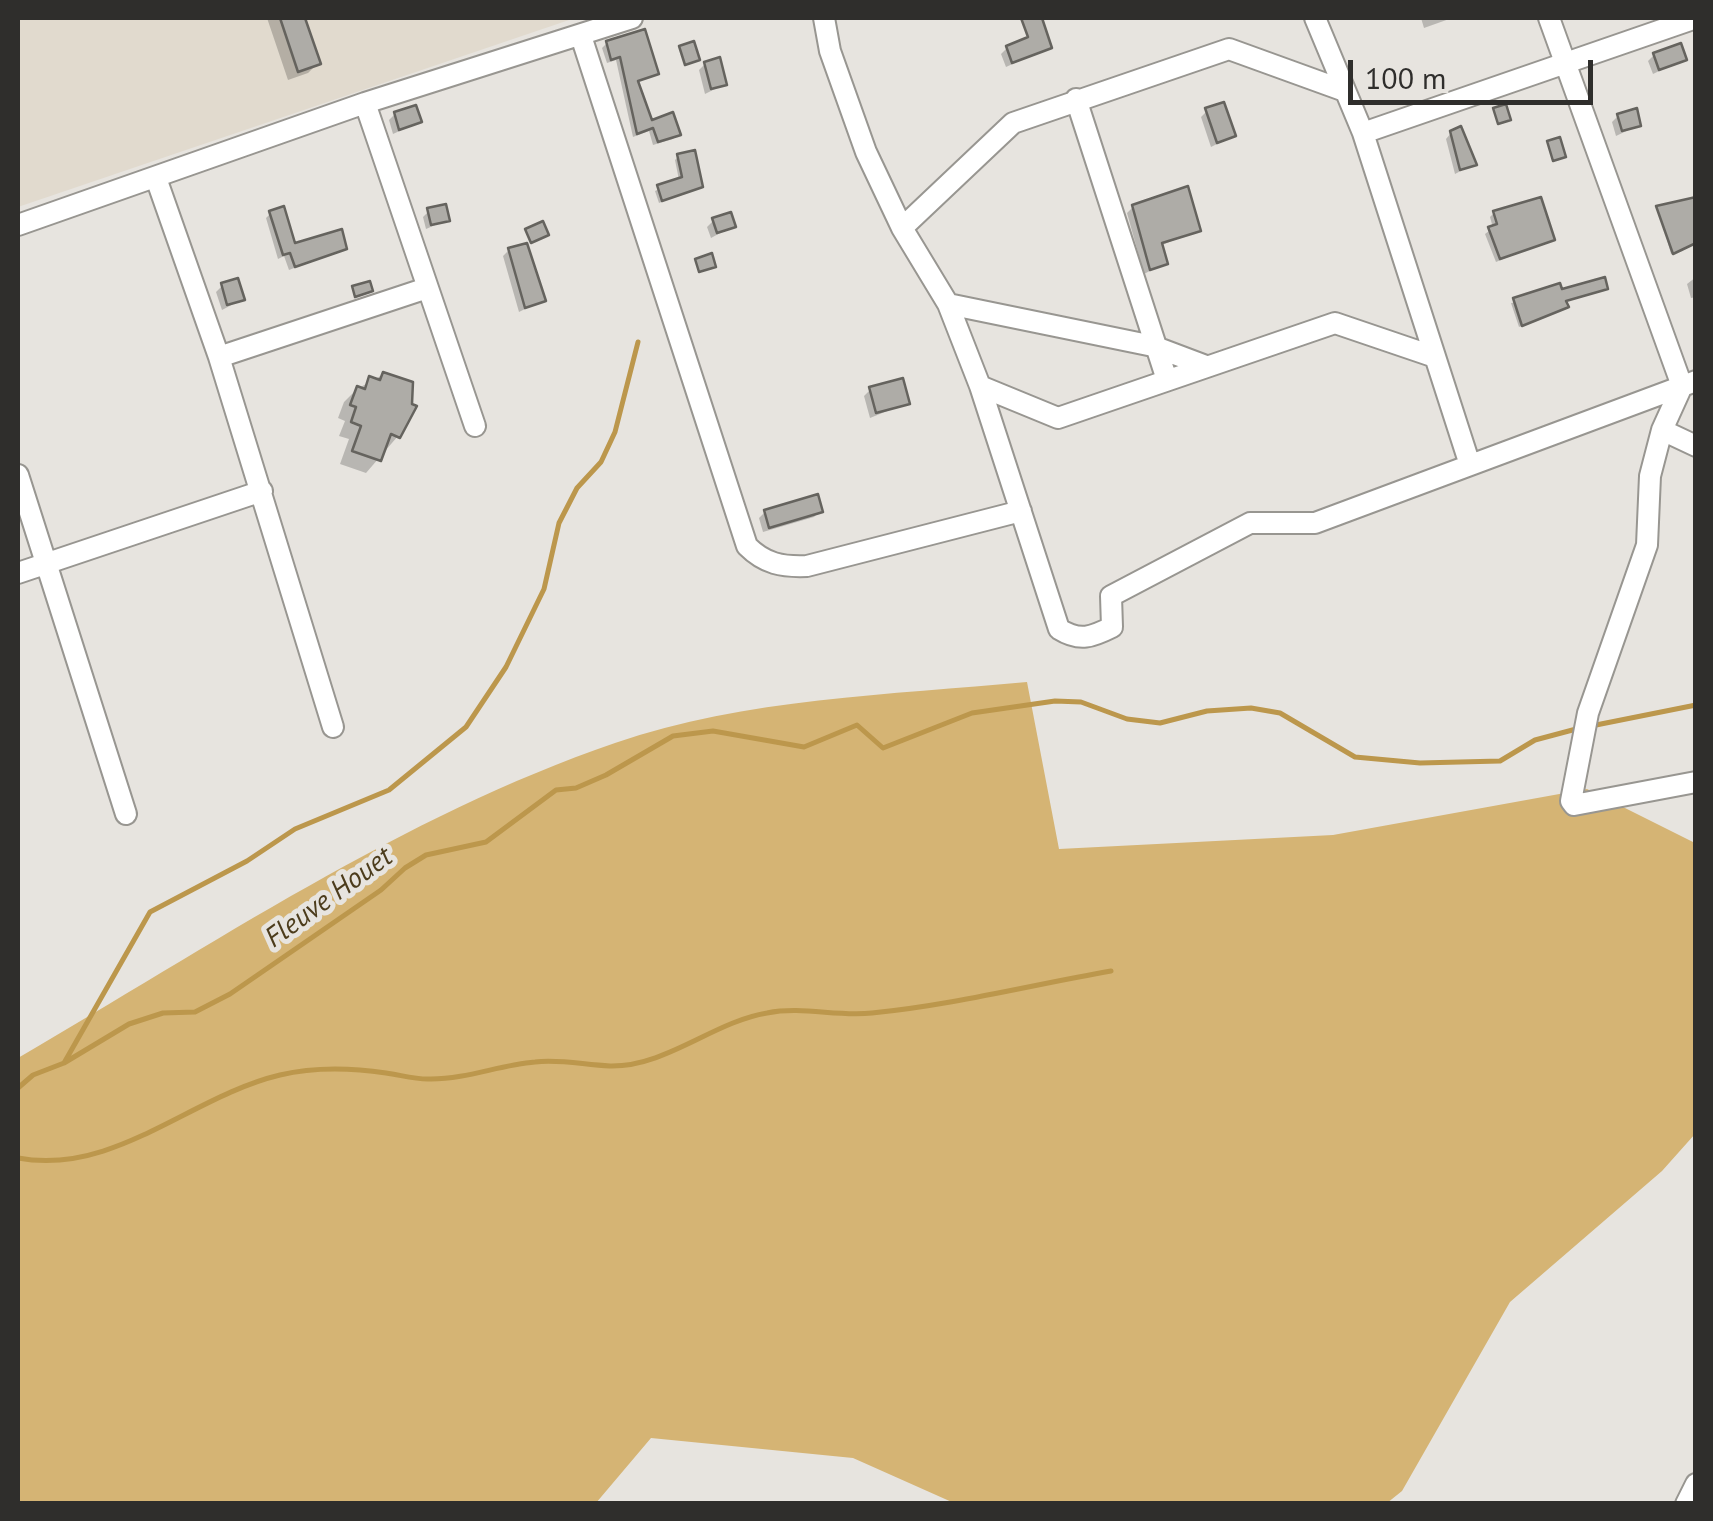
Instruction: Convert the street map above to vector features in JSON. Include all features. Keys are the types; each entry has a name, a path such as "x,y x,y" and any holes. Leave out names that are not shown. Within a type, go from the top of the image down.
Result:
{"street":[{"path":"18,225 365,103 632,18"},
{"path":"824,18 830,51 861,138 902,228 948,304 980,386 1060,629 1090,638 1112,627 1111,596 1250,523 1315,523 1689,384"},
{"path":"1315,18 1363,133 1470,465"},
{"path":"1549,18 1689,384"},
{"path":"1363,133 1696,18"},
{"path":"581,36 747,546 758,558 781,567 807,566 1021,511"},
{"path":"902,228 1013,123 1229,49 1345,92"},
{"path":"1076,99 1167,380"},
{"path":"365,103 476,426"},
{"path":"156,178 262,491 333,727"},
{"path":"219,358 427,288"},
{"path":"948,304 1154,346 1206,366"},
{"path":"980,386 1058,418 1335,323 1435,358"},
{"path":"1689,384 1662,430 1650,476 1646,545 1588,713 1572,782 1574,805 1696,782"},
{"path":"1662,430 1696,446"},
{"path":"18,475 126,814"},
{"path":"18,572 262,491"},
{"path":"1686,1504 1696,1484"}],"shaded area":[{"path":"18,18 575,18 18,207"},
{"path":"1027,682 1059,849 1333,835 1587,789 1695,843 1695,1134 1662,1171 1510,1302 1402,1491 1387,1503 954,1503 853,1458 651,1438 596,1503 18,1503 18,1058 383,845 536,773 615,743 715,716 767,707"}],"building":[{"path":"280,18 305,18 321,64 298,72"},
{"path":"1021,18 1042,18 1052,48 1012,63 1006,46 1028,37"},
{"path":"645,29 659,74 638,81 652,120 673,112 681,135 658,142 653,128 637,134 620,57 611,60 606,41"},
{"path":"694,41 700,60 685,65 679,46"},
{"path":"1681,43 1687,60 1659,70 1653,53"},
{"path":"720,57 727,85 711,89 704,62"},
{"path":"1224,102 1236,136 1217,143 1205,108"},
{"path":"1506,104 1511,120 1498,124 1493,108"},
{"path":"416,105 422,122 399,130 394,112"},
{"path":"1637,108 1641,126 1622,131 1617,114"},
{"path":"1461,126 1477,165 1460,170 1450,131"},
{"path":"1560,137 1566,157 1553,161 1547,141"},
{"path":"695,150 703,187 662,201 657,185 682,177 677,154"},
{"path":"1188,186 1201,231 1162,243 1168,264 1150,270 1132,205"},
{"path":"1541,197 1555,240 1500,259 1488,227 1497,224 1493,211"},
{"path":"1696,197 1696,243 1673,254 1656,206"},
{"path":"446,204 450,221 431,225 427,208"},
{"path":"284,206 295,243 342,229 347,249 295,267 290,253 283,255 269,211"},
{"path":"731,212 736,227 717,233 712,218"},
{"path":"543,221 549,235 531,243 525,229"},
{"path":"527,243 546,301 525,308 508,248"},
{"path":"712,253 716,267 699,272 695,259"},
{"path":"1605,277 1608,289 1566,301 1569,307 1522,326 1513,298 1560,283 1562,289"},
{"path":"238,278 245,300 227,305 221,283"},
{"path":"370,281 373,291 355,297 352,286"},
{"path":"383,372 413,382 412,404 417,406 400,438 391,434 381,461 352,451 361,426 351,422 356,407 350,405 357,386 365,389 369,376 380,380"},
{"path":"903,378 910,404 876,413 869,387"},
{"path":"818,494 823,512 769,528 764,510"}],"waterway":[{"path":"64,1063 150,912 247,861 295,829 389,790 466,727 506,667 544,589 559,523 577,488 601,462 615,432 638,342"},
{"name":"Fleuve Houet","path":"18,1088 33,1075 64,1063 129,1024 163,1013 195,1012 230,994 426,855 486,842 556,790 576,788 606,775 673,736 713,731 804,747 857,725 883,748 972,713 1055,701 1081,702 1127,719 1160,723 1207,711 1251,708 1280,713 1355,757 1420,763 1500,761 1535,740 1580,728"},
{"name":"Fleuve Houet","path":"1591,726 1696,705"},
{"path":"18,1158 53,1160 87,1156 152,1131 247,1085 293,1072 346,1069 431,1079 545,1061 631,1064 767,1013 859,1014 902,1009 1111,971"}]}
